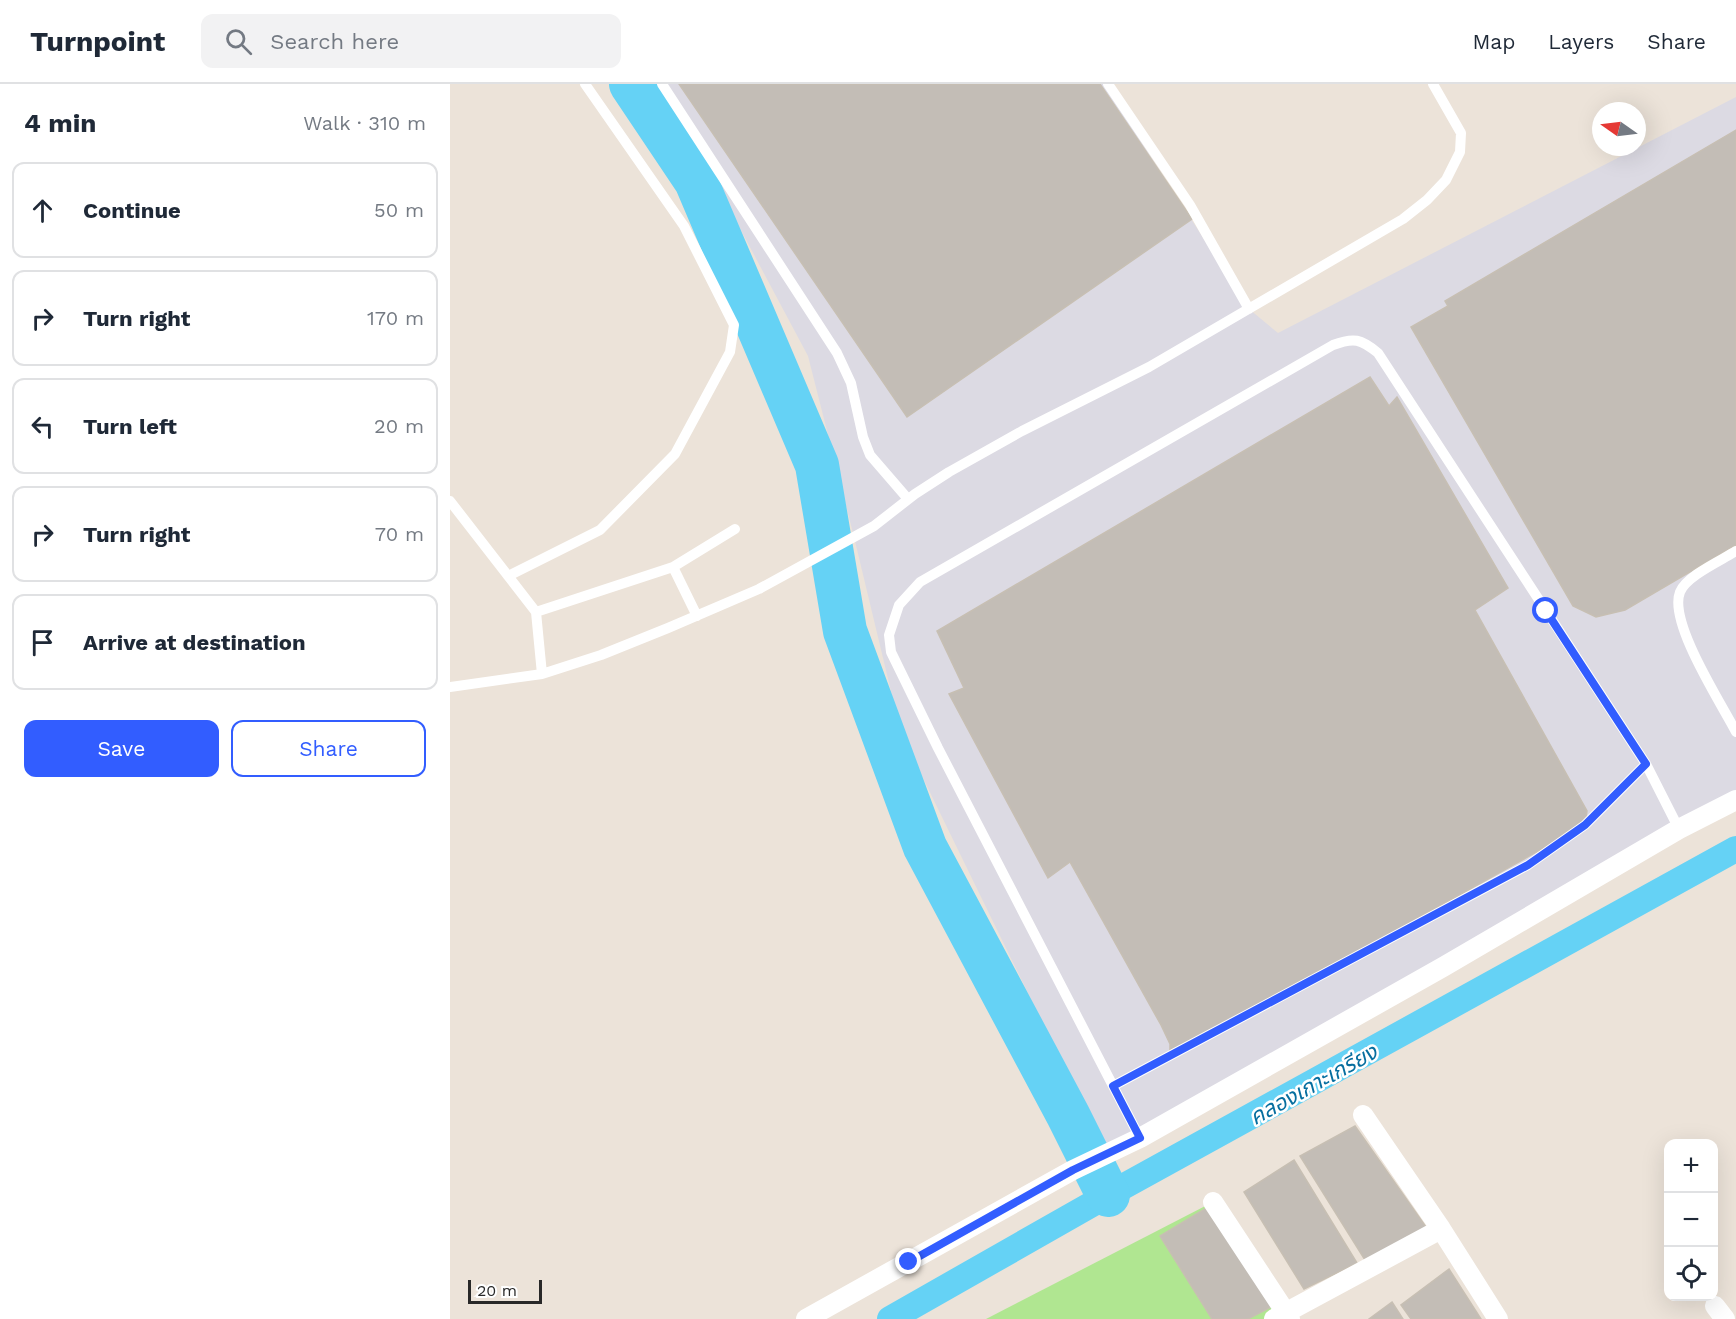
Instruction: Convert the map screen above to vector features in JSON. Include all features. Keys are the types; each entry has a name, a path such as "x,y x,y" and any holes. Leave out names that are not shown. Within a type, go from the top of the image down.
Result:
{"street":[{"path":"806,1319 1073,1170 1140,1138 1443,967 1679,830 1736,800"},
{"path":"1363,1115 1441,1228 1498,1319"},
{"path":"1213,1202 1283,1317 1441,1228"}],"lane":[{"path":"508,576 600,530 642,488 675,454 730,352 734,325 684,226 585,84"},
{"path":"662,84 837,353 851,383 863,438 870,455 908,499"},
{"path":"1108,84 1190,205 1249,309"},
{"path":"450,687 542,674 601,655 759,589 874,526 908,499 949,472 1022,431 1149,367 1403,219 1427,200 1446,180 1460,152 1461,133 1433,84"},
{"path":"1140,1138 891,652 889,635 899,605 920,582 1333,345 1347,340 1364,341 1378,353 1646,764 1679,830"},
{"path":"450,501 536,612 542,674"},
{"path":"536,612 673,567 735,529"},
{"path":"1736,551 1685,584 1680,591 1677,607 1687,641 1736,732"},
{"path":"673,567 697,616"},
{"path":"1113,1086 1528,865 1585,825 1646,764"}],"shaded area":[{"path":"663,84 1104,84 1249,309 1278,333 1622,156 1646,156 1646,143 1736,97 1736,802 1106,1153 901,733 808,356"}],"green space":[{"path":"1213,1202 1286,1312 1274,1319 986,1319"}],"building":[{"path":"679,84 1100,84 1192,219 907,417"},
{"path":"1736,130 1736,545 1625,610 1596,617 1573,606 1411,327 1448,306 1445,301"},
{"path":"1370,377 1389,406 1397,397 1508,588 1475,610 1587,811 1585,825 1170,1056 1170,1044 1161,1025 1070,862 1048,878 949,694 964,688 937,631"},
{"path":"1355,1126 1426,1227 1365,1260 1300,1156"},
{"path":"1294,1160 1357,1263 1304,1289 1244,1192"},
{"path":"1208,1207 1273,1306 1248,1319 1212,1319 1160,1236"},
{"path":"1449,1269 1481,1319 1411,1319 1401,1305"},
{"path":"1392,1302 1403,1319 1369,1319"}],"waterway":[{"path":"631,84 696,181 817,465 845,631 925,847 1068,1115 1108,1195"},
{"name":"คลองเกาะเกรียง","path":"890,1319 1108,1195 1736,849"}],"route":[{"path":"909,1262 1073,1170 1140,1138 1113,1086 1528,865 1585,825 1646,764 1546,611"}]}
